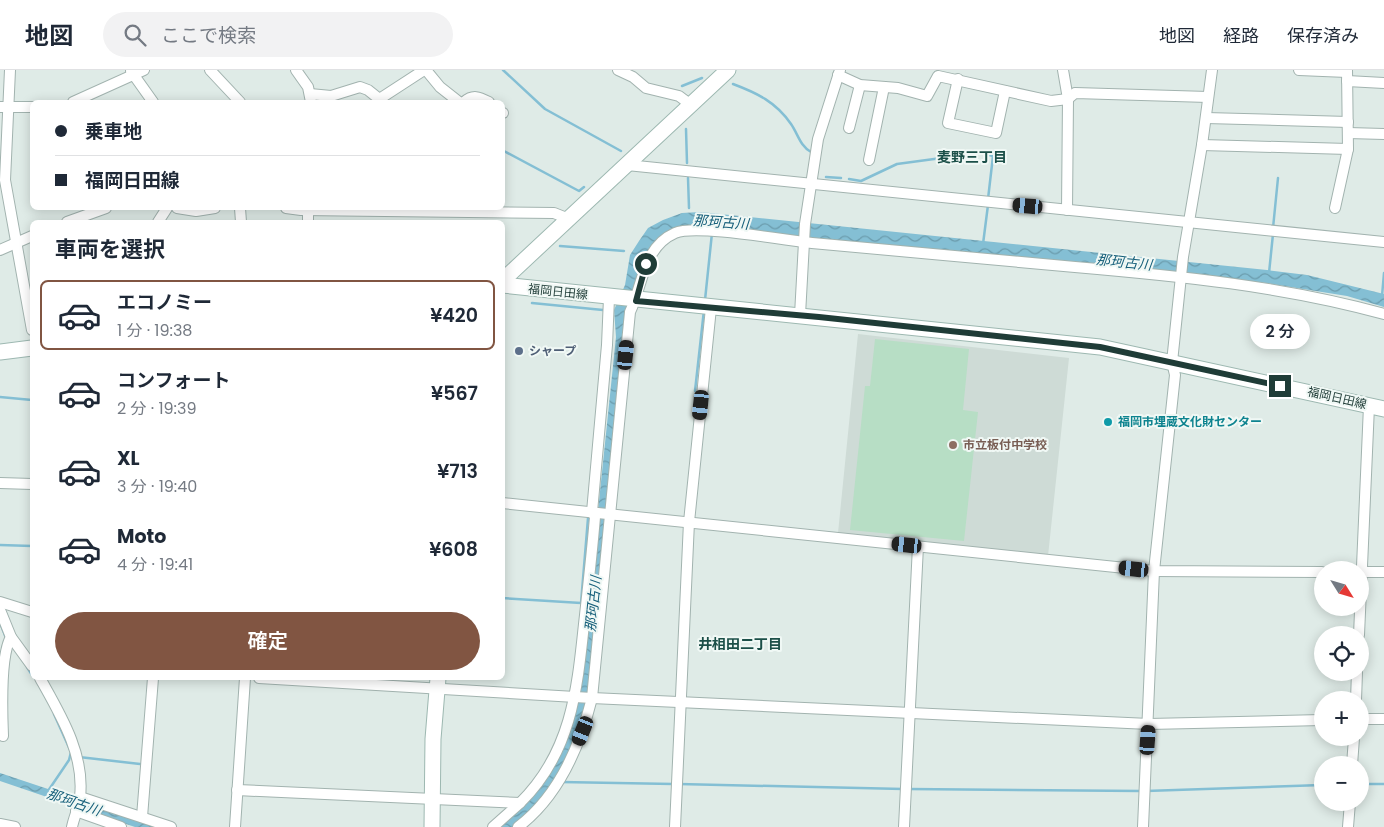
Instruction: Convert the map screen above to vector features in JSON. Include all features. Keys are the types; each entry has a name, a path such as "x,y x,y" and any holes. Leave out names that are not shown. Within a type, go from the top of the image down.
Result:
{"main road":[{"path":"505,278 728,70"},
{"name":"福岡日田線","path":"505,286 1100,347 1377,407"},
{"path":"0,352 30,348"},
{"path":"432,827 438,682"}],"street":[{"path":"10,70 4,107 2,176 30,319"},
{"path":"77,100 132,73 144,70"},
{"path":"210,70 238,100"},
{"path":"296,70 311,98 331,96 360,87 381,98 425,70 440,87 456,100"},
{"path":"620,70 633,77 646,88 679,96 691,105"},
{"path":"1063,70 1068,99 1067,210"},
{"path":"1143,827 1149,724 1154,571 1175,375 1172,362 1183,257 1212,70"},
{"path":"1299,70 1347,74 1384,83"},
{"path":"800,315 805,224 818,139 839,72 860,85 898,88 928,96 938,76 1051,101 1068,99 1075,93 1208,97"},
{"path":"132,73 152,100"},
{"path":"1335,208 1348,149 1347,74"},
{"path":"958,79 948,124 996,133 1005,91"},
{"path":"849,128 860,85"},
{"path":"869,160 884,87"},
{"path":"467,100 472,96 483,100"},
{"path":"4,107 30,107"},
{"path":"1206,118 1348,122"},
{"path":"1348,133 1384,134"},
{"path":"1202,144 1348,149"},
{"path":"627,165 812,186 1190,221 1384,242"},
{"path":"190,210 202,210"},
{"path":"406,210 554,213 569,219"},
{"path":"72,220 88,211"},
{"path":"518,827 546,799 568,765 583,731 592,698 630,312 636,301 649,257 668,237 676,232 696,229 804,242 1182,276 1277,290 1345,303 1384,314"},
{"path":"0,250 30,237"},
{"path":"493,827 520,803 541,778 558,751 576,696 595,517 592,512 611,298"},
{"path":"675,827 689,522 711,308"},
{"path":"1362,561 1377,407"},
{"path":"0,483 30,484"},
{"path":"505,503 1154,571 1314,572"},
{"path":"904,827 918,546"},
{"path":"1369,572 1384,572"},
{"path":"0,602 30,611"},
{"path":"0,610 11,637 30,663"},
{"path":"3,736 0,677 6,643 11,637"},
{"path":"41,680 74,744 80,768 80,797 72,827"},
{"path":"142,817 153,680"},
{"path":"235,827 246,680"},
{"path":"364,680 438,682 592,698 1149,724 1314,720"},
{"path":"1369,719 1384,719"},
{"path":"237,790 520,803"},
{"path":"80,797 170,827"},
{"path":"1348,827 1349,811"},
{"path":"76,812 120,827"},
{"path":"0,824 15,827"}],"shaded area":[{"name":"市立板付中学校","path":"858,334 1069,358 1048,556 838,533"}],"green space":[{"path":"875,339 969,349 963,410 978,412 964,541 850,530 865,386 870,386"}],"water":[{"name":"那珂古川","path":"700,212 1307,275 1384,294 1384,307 1347,296 1266,283 925,248 853,244 718,228 660,240 637,289 590,691 570,755 544,797 514,827 497,827 512,814 570,727 578,704 616,337 614,310 625,285 630,255 648,228 682,213"},
{"name":"那珂古川","path":"0,773 162,827 135,827 0,781"}],"waterway":[{"path":"503,70 545,109 621,151"},
{"path":"682,86 702,78"},
{"path":"733,84 758,95 779,110 791,124 804,146 811,152"},
{"path":"686,129 687,163"},
{"path":"849,179 861,181 897,164 949,157 973,151 993,156"},
{"path":"505,152 579,191 584,187"},
{"path":"988,199 993,156"},
{"path":"826,177 841,178"},
{"name":"那珂古川","path":"688,178 689,208"},
{"path":"1273,228 1278,178"},
{"path":"983,244 988,205"},
{"name":"那珂古川","path":"705,300 712,233"},
{"path":"1269,273 1273,234"},
{"path":"560,246 624,251"},
{"path":"1382,296 1384,273"},
{"path":"532,303 603,310"},
{"path":"695,391 704,310"},
{"path":"0,397 30,400"},
{"name":"那珂古川","path":"505,598 581,603 588,518 593,518"},
{"path":"0,545 30,546"},
{"path":"1,625 6,638"},
{"path":"27,667 30,672"},
{"name":"那珂古川","path":"48,791 69,760 71,752 54,714"},
{"path":"79,757 140,764"},
{"path":"561,782 673,784"},
{"path":"679,784 903,789"},
{"path":"1369,784 1384,784"},
{"path":"1146,791 1314,785"},
{"path":"909,789 1141,791"}],"place":[{"name":"シャープ","path":"519,351"},
{"name":"福岡市埋蔵文化財センター","path":"1108,422"},
{"name":"市立板付中学校","path":"953,445"}],"district":[{"name":"麦野三丁目","path":"972,157"},
{"name":"井相田二丁目","path":"740,644"}],"route":[{"path":"646,264 636,301 992,334 1100,347 1280,386"}]}
